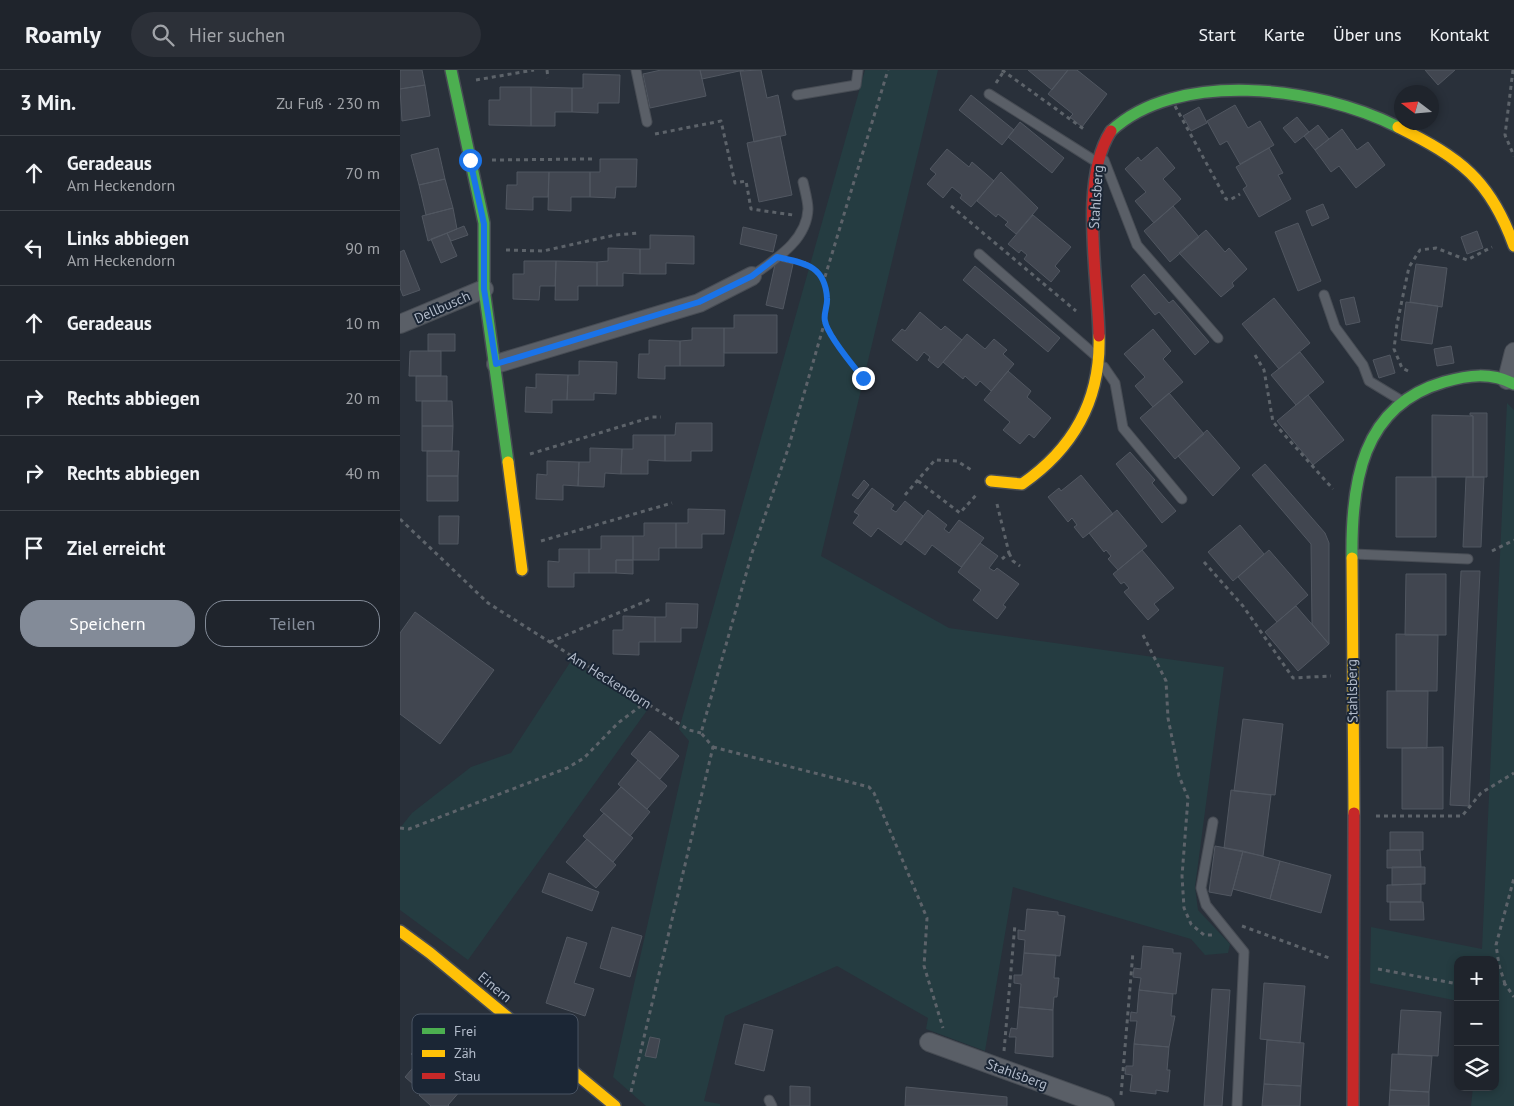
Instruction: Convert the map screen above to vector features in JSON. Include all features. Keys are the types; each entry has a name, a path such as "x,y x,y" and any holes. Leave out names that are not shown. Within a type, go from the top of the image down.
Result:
{"street":[{"path":"451,70 484,224 484,289 509,460 522,570"},
{"path":"1230,79 1286,86 1313,93 1389,122 1454,157 1476,175 1501,209 1513,242"},
{"name":"Stahlsberg","path":"991,481 1022,484 1059,455 1080,425 1093,394 1099,358 1094,257 1094,194 1098,162 1102,147 1116,124 1137,100 1144,97"},
{"path":"496,364 699,302 752,276"},
{"name":"Dellbusch","path":"400,324 484,289"},
{"name":"Stahlsberg","path":"1353,1106 1356,965 1352,554 1355,484 1363,457 1374,433 1385,418 1402,401 1419,390 1436,384 1486,375 1510,382 1514,352"},
{"name":"Einern","path":"400,932 500,1014"},
{"name":"Stahlsberg","path":"929,1042 1105,1106"},
{"name":"Einern","path":"578,1076 615,1106"}],"lane":[{"path":"636,70 647,122"},
{"path":"797,95 856,84 858,70"},
{"path":"989,94 1098,162"},
{"path":"1102,147 1137,245 1218,338"},
{"path":"752,276 789,248 803,228 808,209 803,182"},
{"path":"979,254 1099,358 1115,383 1123,428 1182,499"},
{"path":"1324,295 1335,327 1363,365 1369,380 1402,401"},
{"path":"1352,554 1468,558"},
{"path":"1214,822 1202,888 1206,905 1244,952 1237,1106"}],"path":[{"path":"453,84 534,70"},
{"path":"547,70 548,78"},
{"path":"888,70 824,280 827,300 825,322 788,449 752,553 701,733 713,747 856,782 869,787 874,793 927,918 924,966 942,1020 946,1049"},
{"path":"1002,70 1102,147"},
{"path":"1513,70 1505,135 1514,156"},
{"path":"1174,102 1226,199 1230,200 1240,194"},
{"path":"647,122 650,135 721,121 735,183 746,181 751,209 806,217"},
{"path":"470,160 592,159"},
{"path":"951,206 1099,331"},
{"path":"484,250 544,250 614,235 639,233"},
{"path":"1436,384 1402,368 1394,349 1409,267 1420,250 1436,248 1467,260 1513,242"},
{"path":"777,257 808,263 824,280"},
{"path":"825,322 846,358 863,378"},
{"path":"1255,355 1264,370 1273,422 1353,512"},
{"path":"509,460 652,417 661,417"},
{"path":"905,495 936,460 957,461 991,481 1009,553 1013,561 1020,566"},
{"path":"918,481 960,513 984,484 991,481"},
{"path":"519,547 672,503"},
{"name":"Am Heckendorn","path":"400,519 488,602 689,730 701,733"},
{"path":"1492,551 1514,540"},
{"path":"1002,559 1009,553"},
{"path":"1204,562 1243,606 1293,678 1352,676"},
{"path":"550,642 651,599"},
{"path":"1143,635 1166,681 1168,718 1179,776 1188,798 1182,876 1184,908 1192,924 1204,935"},
{"path":"400,828 409,829 567,768 584,758 618,724 646,702"},
{"path":"630,1094 713,747"},
{"path":"1354,816 1462,816 1481,793 1514,773"},
{"path":"1514,878 1496,945 1499,965 1505,984 1514,996"},
{"path":"1003,1069 1015,924"},
{"path":"1224,926 1243,926 1316,955 1356,965"},
{"path":"1121,1096 1133,952"},
{"path":"1375,969 1454,983"},
{"path":"1499,983 1505,984"}],"green space":[{"path":"865,70 938,70 821,556 949,628 1224,667 1195,887 1198,910 1230,944 1228,953 1205,955 1191,939 1013,887 985,1051 926,1029 928,1018 837,966 725,1016 704,1101 720,1104 720,1106 646,1106 613,1077 689,741 679,729"},
{"path":"1507,403 1514,410 1514,1106 1471,1106 1473,1091 1499,1091 1499,956 1454,956 1454,1000 1370,983 1371,927 1482,949"},
{"path":"571,661 648,709 468,960 400,910 400,828 412,813 471,767 511,753"}],"building":[{"path":"400,70 422,70 425,85 400,89"},
{"path":"661,70 700,70 706,96 650,108 643,74"},
{"path":"700,70 744,70 702,79"},
{"path":"761,70 767,98 778,95 786,135 754,142 740,71"},
{"path":"1028,70 1068,70 1052,90"},
{"path":"1068,70 1077,70 1107,94 1082,127 1070,117 1073,114 1048,94"},
{"path":"1425,70 1455,70 1438,85"},
{"path":"583,74 620,75 619,103 598,103 598,113 572,112 572,88 583,88"},
{"path":"425,85 430,116 402,121 400,89"},
{"path":"500,87 531,87 531,126 489,125 489,100 500,100"},
{"path":"531,87 572,88 572,112 555,112 555,126 531,126"},
{"path":"971,95 1014,130 1002,145 959,110"},
{"path":"1235,105 1248,128 1260,121 1274,145 1240,164 1227,141 1220,145 1207,121"},
{"path":"1199,107 1207,123 1191,131 1183,116"},
{"path":"1297,117 1309,132 1295,143 1283,128"},
{"path":"1020,122 1064,158 1052,173 1008,137"},
{"path":"1318,125 1329,139 1315,150 1304,136"},
{"path":"1342,129 1357,150 1368,142 1385,165 1356,188 1339,166 1331,172 1315,150"},
{"path":"780,136 792,195 759,202 747,143"},
{"path":"1157,147 1175,168 1163,179 1181,199 1154,223 1135,201 1146,192 1125,169 1138,157 1141,161"},
{"path":"438,148 445,179 419,185 411,155"},
{"path":"1269,148 1283,173 1278,175 1291,199 1259,217 1243,189 1247,186 1236,167"},
{"path":"947,149 969,167 972,162 994,181 971,207 960,198 962,195 952,187 943,198 927,184 936,174 930,169"},
{"path":"600,159 637,159 636,187 616,187 615,198 590,197 590,172 600,172"},
{"path":"517,172 549,172 548,197 533,197 533,210 506,209 507,185 517,185"},
{"path":"549,172 590,172 590,197 571,197 571,211 548,210"},
{"path":"1001,172 1038,208 1016,234 1005,225 1008,222 998,214 996,217 977,201"},
{"path":"445,179 453,208 426,215 419,185"},
{"path":"1323,204 1329,218 1312,226 1306,211"},
{"path":"1173,206 1199,237 1170,262 1144,231"},
{"path":"453,208 457,229 428,241 422,216"},
{"path":"1033,215 1071,247 1055,266 1060,271 1051,282 1024,259 1027,255 1021,250 1019,253 1008,244"},
{"path":"1298,223 1321,281 1298,291 1275,232"},
{"path":"464,226 468,235 451,241 447,233"},
{"path":"743,227 777,235 773,252 740,244"},
{"path":"1206,230 1225,252 1229,248 1247,269 1232,283 1234,286 1221,297 1179,253"},
{"path":"1477,231 1483,248 1467,254 1461,237"},
{"path":"447,233 457,256 441,263 431,239"},
{"path":"650,235 694,236 694,264 666,263 666,274 640,274 640,249 650,249"},
{"path":"608,248 640,249 640,274 623,273 623,286 597,286 597,262 608,261"},
{"path":"404,250 420,290 403,296 400,288 400,252"},
{"path":"776,260 793,264 783,309 766,305"},
{"path":"524,261 556,261 555,286 540,286 539,300 513,299 513,274 524,274"},
{"path":"556,261 597,262 597,286 578,286 578,300 555,300"},
{"path":"1416,264 1447,268 1442,307 1410,302"},
{"path":"975,266 1060,338 1048,352 963,280"},
{"path":"1144,274 1169,303 1173,300 1209,342 1195,355 1159,312 1155,315 1131,286"},
{"path":"1354,297 1360,322 1346,325 1340,300"},
{"path":"1274,298 1310,343 1279,369 1242,324"},
{"path":"1406,302 1438,306 1432,344 1401,340"},
{"path":"920,312 941,330 945,326 962,340 938,368 928,360 930,357 924,352 917,361 892,340 902,329 905,331"},
{"path":"734,315 777,315 777,353 724,353 724,328 734,328"},
{"path":"692,328 724,328 724,366 680,366 680,341 692,340"},
{"path":"1153,329 1171,351 1163,359 1183,382 1153,407 1135,386 1145,377 1124,354"},
{"path":"428,334 455,334 455,351 428,351"},
{"path":"967,334 985,349 994,339 1007,350 1003,354 1014,364 991,391 980,381 976,386 965,376 963,379 943,362"},
{"path":"649,340 680,341 680,366 665,366 665,379 638,378 639,354 649,354"},
{"path":"1451,346 1454,363 1437,366 1434,349"},
{"path":"410,351 441,351 441,376 409,376"},
{"path":"1300,352 1324,382 1296,405 1271,375"},
{"path":"1390,355 1395,373 1379,378 1373,360"},
{"path":"579,361 617,362 616,394 594,393 594,400 567,400 568,375 579,375"},
{"path":"1008,371 1031,391 1027,397 1051,418 1034,438 1029,434 1020,444 1003,430 1010,422 984,400"},
{"path":"536,374 568,375 567,400 552,400 552,413 525,412 526,387 536,388"},
{"path":"416,376 447,376 447,401 416,401"},
{"path":"1169,393 1204,434 1175,459 1140,418"},
{"path":"1308,395 1344,440 1313,465 1277,421"},
{"path":"422,401 452,401 453,426 422,426"},
{"path":"1470,413 1487,413 1487,477 1473,477 1473,416"},
{"path":"1432,415 1473,416 1473,477 1432,477"},
{"path":"676,423 712,423 712,451 691,451 691,461 665,461 665,435 675,435"},
{"path":"422,426 453,426 452,451 422,451"},
{"path":"1207,430 1240,468 1213,496 1178,456"},
{"path":"633,435 665,435 665,461 648,460 648,474 621,474 622,449 633,449"},
{"path":"590,448 622,449 621,474 605,473 604,487 578,486 579,462 590,462"},
{"path":"427,451 459,451 458,476 427,476"},
{"path":"1130,452 1155,480 1152,483 1176,511 1162,523 1116,464"},
{"path":"547,461 579,462 578,486 563,485 563,500 536,499 537,474 547,475"},
{"path":"1265,464 1325,533 1329,543 1329,644 1312,624 1311,544 1252,475"},
{"path":"1081,475 1113,514 1083,538 1074,527 1077,525 1072,518 1068,522 1048,497 1059,488 1061,491"},
{"path":"427,476 458,476 458,501 427,501"},
{"path":"1396,477 1436,477 1436,537 1396,537"},
{"path":"1466,477 1484,477 1481,547 1463,547"},
{"path":"864,480 869,485 858,499 852,495"},
{"path":"872,488 894,505 891,509 896,512 905,501 923,516 901,545 878,528 871,537 853,523 859,515 854,512"},
{"path":"688,509 725,510 724,534 702,534 702,548 676,548 676,523 688,523"},
{"path":"928,510 947,525 944,529 949,533 959,520 984,538 961,567 932,545 925,555 905,540"},
{"path":"1117,510 1147,546 1118,570 1108,559 1111,556 1106,550 1104,552 1089,533"},
{"path":"439,516 459,516 458,544 439,544"},
{"path":"644,523 676,523 676,548 659,548 659,560 633,560 633,536 644,536"},
{"path":"1240,525 1264,554 1233,581 1208,552"},
{"path":"601,536 633,536 633,560 616,560 616,573 589,573 589,549 601,549"},
{"path":"980,543 998,556 989,568 994,571 997,568 1019,584 1003,605 1006,607 997,619 973,600 981,590 958,572"},
{"path":"559,549 589,549 589,573 574,573 574,587 548,587 548,561 559,562"},
{"path":"1142,550 1174,588 1154,604 1159,610 1148,620 1124,592 1129,588 1124,582 1121,584 1113,574"},
{"path":"1269,550 1308,595 1277,622 1238,577"},
{"path":"616,560 633,560 633,574 616,573"},
{"path":"1461,571 1480,571 1469,806 1450,805"},
{"path":"1406,574 1446,574 1446,635 1405,635"},
{"path":"666,603 698,604 697,628 681,628 681,642 655,642 655,617 666,617"},
{"path":"1296,606 1329,644 1298,671 1265,632"},
{"path":"415,612 494,670 440,744 400,714 400,633"},
{"path":"623,616 655,617 655,642 639,642 639,655 613,654 613,630 623,630"},
{"path":"1396,634 1438,635 1437,691 1396,691"},
{"path":"1387,691 1428,691 1427,748 1387,748"},
{"path":"1243,719 1283,724 1275,795 1234,791"},
{"path":"650,731 679,756 660,779 631,754"},
{"path":"1443,747 1443,809 1402,809 1402,748"},
{"path":"638,760 667,786 647,809 618,784"},
{"path":"621,787 650,812 630,836 600,810"},
{"path":"1231,790 1271,795 1263,856 1224,848"},
{"path":"604,813 633,838 613,862 583,836"},
{"path":"1390,832 1423,832 1423,850 1390,850"},
{"path":"587,839 616,865 596,888 566,862"},
{"path":"1215,846 1243,851 1231,896 1209,892"},
{"path":"1387,850 1420,850 1421,867 1387,868"},
{"path":"1243,851 1280,861 1270,899 1233,889"},
{"path":"1280,861 1331,875 1321,913 1270,899"},
{"path":"1392,867 1425,867 1425,884 1392,885"},
{"path":"549,873 599,892 592,911 542,892"},
{"path":"1421,884 1421,902 1387,902 1387,885"},
{"path":"1390,902 1423,902 1424,920 1390,920"},
{"path":"1027,909 1058,912 1058,915 1065,916 1060,956 1024,953 1025,940 1018,939 1018,930 1025,931"},
{"path":"612,927 642,936 630,977 600,968"},
{"path":"567,937 587,943 574,983 594,989 585,1016 546,1003"},
{"path":"1143,946 1173,949 1173,953 1181,953 1176,994 1139,990 1141,978 1133,977 1134,968 1141,969"},
{"path":"1024,953 1056,955 1054,978 1059,978 1057,997 1054,997 1053,1010 1019,1007 1021,984 1014,983 1014,975 1022,975"},
{"path":"1264,983 1305,986 1300,1043 1260,1039"},
{"path":"1212,989 1230,990 1222,1106 1204,1106"},
{"path":"1139,990 1173,994 1171,1016 1175,1016 1169,1047 1134,1044 1137,1021 1130,1021 1131,1012 1137,1013"},
{"path":"1019,1007 1053,1010 1053,1057 1015,1053 1016,1037 1009,1037 1011,1028 1017,1029"},
{"path":"1401,1010 1441,1012 1438,1056 1398,1054"},
{"path":"744,1024 773,1030 764,1071 735,1064"},
{"path":"650,1037 660,1039 656,1058 645,1056"},
{"path":"1267,1040 1304,1043 1301,1086 1264,1084"},
{"path":"1134,1044 1169,1047 1167,1070 1170,1070 1168,1092 1156,1090 1156,1094 1130,1091 1132,1075 1125,1074 1126,1066 1133,1066"},
{"path":"1392,1054 1432,1056 1429,1092 1390,1090"},
{"path":"412,1069 412,1083 405,1077"},
{"path":"1264,1084 1301,1086 1300,1106 1262,1106"},
{"path":"790,1086 810,1087 810,1106 790,1106"},
{"path":"906,1087 1007,1097 1007,1106 905,1106"},
{"path":"1390,1090 1429,1092 1429,1106 1389,1106"},
{"path":"458,1094 449,1106 431,1106 419,1095"}],"traffic: fast":[{"path":"451,70 484,223 484,289 508,462"},
{"path":"1111,131 1139,112 1172,99 1208,92 1248,90 1288,94 1327,101 1365,113 1394,125"},
{"path":"1352,558 1354,503 1366,451 1378,429 1394,409 1416,393 1444,382 1471,376 1488,376 1514,384"}],"traffic: slow":[{"path":"1404,130 1439,149 1470,173 1483,187 1494,204 1505,223 1514,246"},
{"path":"991,481 1022,484 1056,455 1070,438 1081,420 1095,381 1099,336"},
{"path":"508,462 522,570"},
{"path":"1352,558 1354,813"},
{"path":"400,931 430,953 504,1014"},
{"path":"578,1075 615,1106"}],"traffic: jam":[{"path":"1099,336 1094,259 1093,202 1095,176 1101,151 1111,131"},
{"path":"1353,1106 1354,813"}],"route":[{"path":"470,160 484,224 484,289 496,364 699,302 720,294 752,276 777,257 808,263 824,280 827,300 825,322 846,358 863,378"}]}
